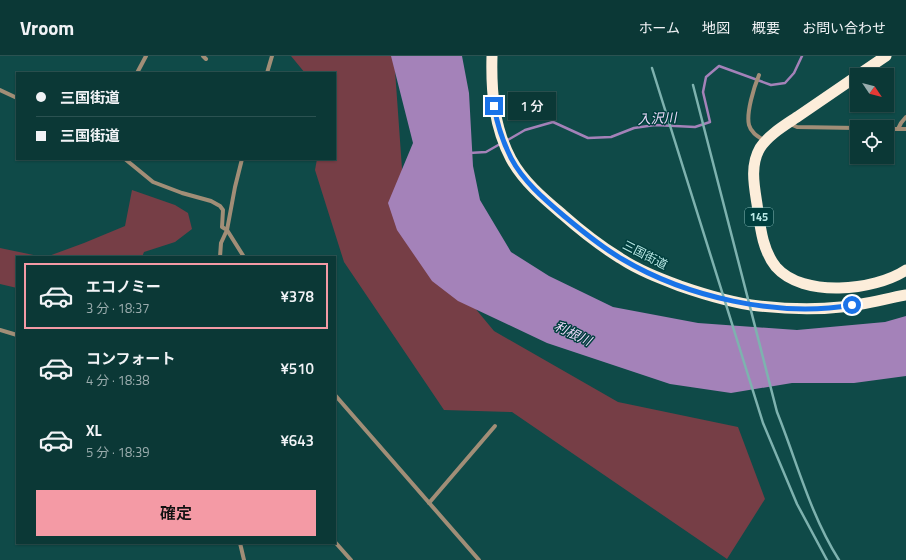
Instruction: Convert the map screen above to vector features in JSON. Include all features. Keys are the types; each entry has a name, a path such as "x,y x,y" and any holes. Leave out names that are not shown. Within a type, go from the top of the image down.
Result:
{"highway":[{"name":"三国街道","path":"492,56 494,106 503,139 511,158 525,179 552,206 620,259 664,280 711,296 758,306 822,309 842,307 906,295"},
{"name":"145","path":"868,68 886,56"},
{"name":"145","path":"850,80 788,123 760,147 754,169 754,181 764,241 771,260 782,273 799,282 842,289 853,288 882,282 906,270"}],"street":[{"path":"138,72 146,56"},
{"path":"267,72 272,56"},
{"path":"759,75 750,101 749,126 754,133 765,142"},
{"path":"0,90 16,98"},
{"path":"898,129 906,117"},
{"path":"788,123 797,128 850,128"},
{"path":"894,129 906,129"},
{"path":"126,160 153,182 182,193 211,201 220,206 223,210 222,227 227,230 243,256"},
{"path":"220,256 242,160"},
{"path":"0,330 16,335"},
{"path":"336,396 478,560"},
{"path":"429,503 496,426"},
{"path":"336,543 351,560"},
{"path":"240,544 244,560"}],"shaded area":[{"path":"291,56 394,56 406,225 494,331 618,402 738,427 765,499 727,559 512,412 444,410 344,262 315,170 317,160 336,160 336,72 304,72"},
{"path":"132,190 175,205 188,213 192,229 175,242 144,252 142,256 49,256 84,243 125,226"},
{"path":"0,248 38,256 16,256 16,288 0,284"}],"water":[{"name":"利根川","path":"391,56 462,56 469,93 473,166 480,200 511,252 549,276 613,307 698,323 797,330 885,322 906,316 906,376 854,383 792,383 731,393 670,384 547,343 458,301 432,281 397,230 388,203 413,143"}],"waterway":[{"name":"入沢川","path":"506,141 525,130 553,122 588,138 611,137 634,128 655,125 695,127 710,122 703,92 706,77 719,66 771,85 785,83 794,73 802,56"},
{"name":"入沢川","path":"469,153 486,152 500,144"}],"railway":[{"path":"652,68 763,423 797,504 827,560"},
{"path":"693,85 777,412 812,506 839,560"}],"route":[{"path":"494,106 497,120 511,158 525,179 538,193 575,226 620,259 664,280 711,296 735,302 758,306 822,309 852,305"}]}
